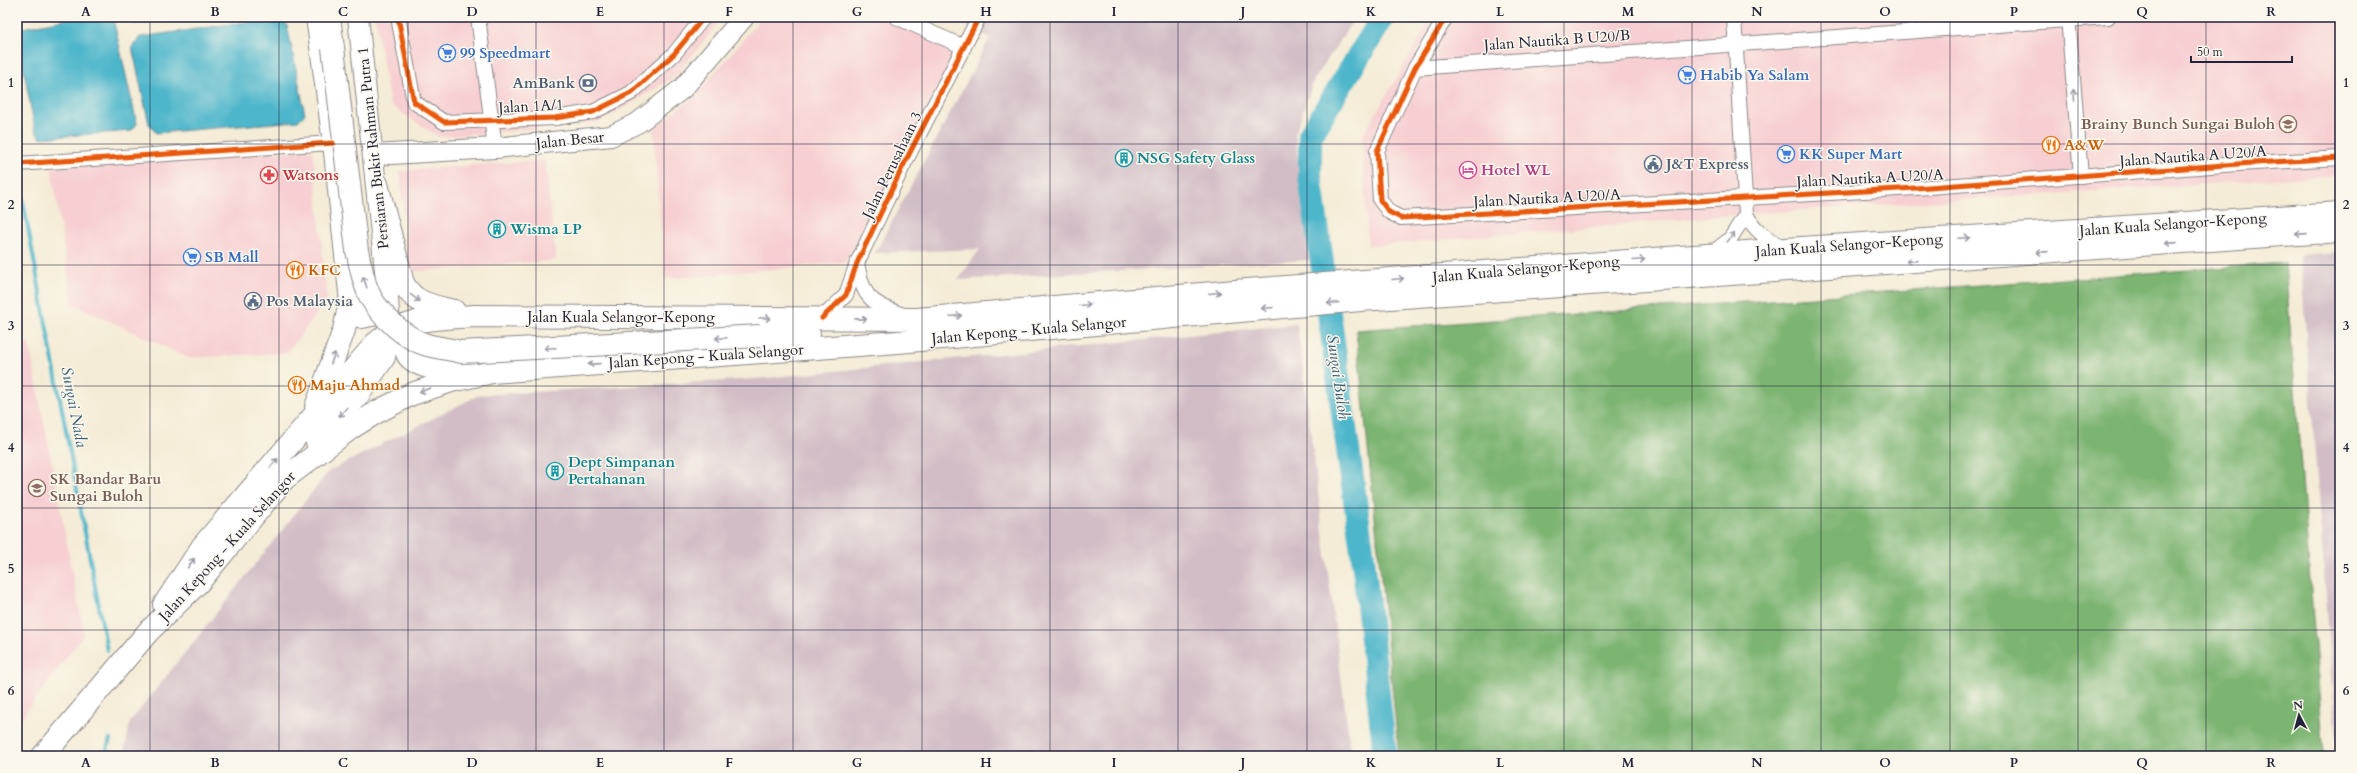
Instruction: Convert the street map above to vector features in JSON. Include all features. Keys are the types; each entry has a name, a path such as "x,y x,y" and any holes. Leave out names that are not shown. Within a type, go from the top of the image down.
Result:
{"highway":[{"path":"329,17 357,251 364,281 371,299 387,318 404,333 426,345 460,352 760,336 843,334 898,342"},
{"path":"376,184 403,283 408,293 417,301 427,305 474,316"},
{"name":"Jalan Kuala Selangor-Kepong","path":"1360,291 1710,255 2340,213"},
{"name":"Jalan Kuala Selangor-Kepong","path":"1360,291 2340,231"},
{"path":"284,479 356,398 384,357 389,332 386,280"},
{"name":"Jalan Kepong - Kuala Selangor","path":"822,318 917,319 1360,291"},
{"name":"Jalan Kepong - Kuala Selangor","path":"42,756 148,632 199,582 284,479 351,428 377,412 412,394 451,381 492,372 898,342 1306,295"},
{"path":"310,421 344,330 350,302"},
{"name":"Jalan Kuala Selangor-Kepong","path":"420,320 474,316 822,318"},
{"path":"420,320 407,335 405,344 408,354 415,362 429,367 451,371 492,372"},
{"name":"Jalan Kepong - Kuala Selangor","path":"148,632 185,571 202,547 376,343 389,332 404,324 420,320"}],"main road":[{"path":"316,17 333,143 350,302"},
{"name":"Persiaran Bukit Rahman Putra 1","path":"350,302 355,314 362,318 376,315 384,302 386,280 374,155 358,17"},
{"name":"Jalan Besar","path":"374,155 495,148 611,136 639,122 684,88 744,17"}],"street":[{"name":"Jalan 1A/1","path":"398,17 414,102 444,122 555,118 593,112 630,93 674,54 704,17"},
{"path":"478,17 495,148"},
{"path":"896,17 964,47"},
{"name":"Jalan Perusahaan 3","path":"822,318 846,295 857,263 903,166 979,17"},
{"path":"1415,68 1446,17"},
{"path":"1734,17 1746,214 1752,225 1761,235 1786,249"},
{"name":"Jalan Nautika B U20/B","path":"1415,68 1735,45 2068,18 2108,17"},
{"path":"2068,18 2081,176"},
{"name":"Jalan Nautika A U20/A","path":"1415,68 1377,151 1380,200 1389,212 1401,218 1916,188 2340,158"},
{"path":"24,164 333,143"},
{"path":"1710,255 1730,239 1746,214"},
{"path":"857,263 866,294 879,306 917,319"}],"shaded area":[{"path":"375,17 723,17 676,76 598,123 439,137 390,105"},
{"path":"762,17 901,17 957,50 846,262 665,279 653,128 695,96"},
{"path":"950,17 1355,17 1314,80 1295,134 1309,260 958,280 980,249 875,253 990,38"},
{"path":"1432,17 2340,17 2340,175 1746,214 1368,246 1362,137"},
{"name":"SB Mall","path":"313,150 327,300 287,353 189,358 73,304 51,167"},
{"path":"545,160 556,260 409,272 400,171"},
{"path":"2340,252 2340,756 2338,756 2300,255"},
{"path":"1297,324 1351,756 124,756 130,722 329,471 479,395 756,379"},
{"name":"SK Bandar Baru Sungai Buloh","path":"17,339 29,343 84,634 17,724"}],"green space":[{"path":"2285,263 2324,756 1399,756 1356,330"}],"water":[{"path":"78,17 113,18 137,124 131,131 40,138 35,130 17,34 22,28"},
{"path":"128,17 182,17 134,24"},
{"path":"282,17 287,25 305,114 298,121 156,133 149,124 132,47 140,37"}],"waterway":[{"name":"Sungai Buloh","path":"1383,17 1310,135 1310,176 1362,550 1385,756"},
{"name":"Sungai Nada","path":"17,169 107,650"},
{"name":"Sungai Nada","path":"105,756 110,739"}],"cycle path":[{"path":"398,17 414,102 444,122 555,118 593,112 631,93 674,54 704,17"},
{"path":"822,318 846,295 857,263 903,166 979,17"},
{"path":"1446,17 1415,68 1377,151 1380,200 1389,212 1401,218 1916,188 2238,164 2340,158"},
{"path":"17,164 333,143"}],"place":[{"name":"99 Speedmart","path":"447,53"},
{"name":"Habib Ya Salam","path":"1687,75"},
{"name":"AmBank","path":"588,83"},
{"name":"Brainy Bunch Sungai Buloh","path":"2288,124"},
{"name":"A&W","path":"2051,145"},
{"name":"KK Super Mart","path":"1786,154"},
{"name":"NSG Safety Glass","path":"1124,158"},
{"name":"J&T Express","path":"1653,164"},
{"name":"Hotel WL","path":"1468,170"},
{"name":"Watsons","path":"269,175"},
{"name":"Wisma LP","path":"497,229"},
{"name":"SB Mall","path":"192,257"},
{"name":"KFC","path":"295,270"},
{"name":"Pos Malaysia","path":"253,301"},
{"name":"Maju Ahmad","path":"297,385"},
{"name":"Dept Simpanan Pertahanan","path":"555,471"},
{"name":"SK Bandar Baru Sungai Buloh","path":"37,488"}]}
